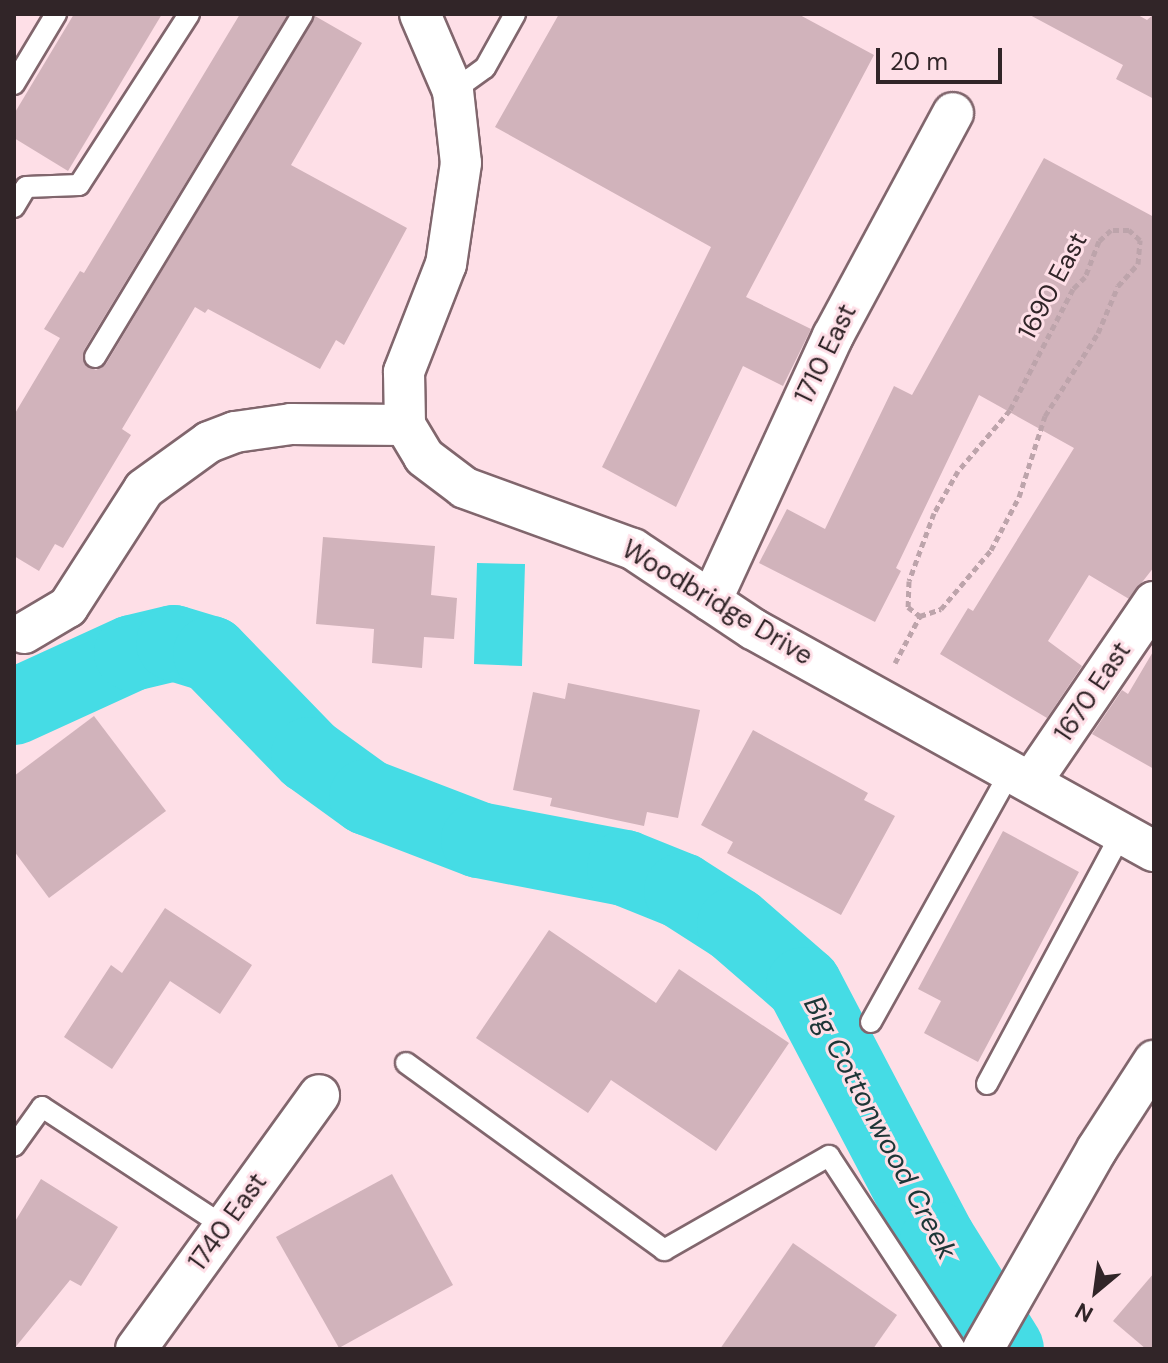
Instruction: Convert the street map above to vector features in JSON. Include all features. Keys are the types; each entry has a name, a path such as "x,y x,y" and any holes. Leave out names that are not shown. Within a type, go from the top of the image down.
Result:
{"street":[{"path":"24,633 55,616 77,596 144,489 209,442 235,432 291,424 405,425 406,363 455,231 461,163 453,91 420,14"},
{"name":"1710 East","path":"711,601 833,336 953,113"},
{"name":"Woodbridge Drive","path":"405,425 424,457 450,480 633,549 711,601 1138,841"},
{"name":"1670 East","path":"1021,776 1154,602"},
{"path":"983,1349 1058,1215 1148,1085"},
{"name":"1740 East","path":"136,1349 319,1095"}],"lane":[{"path":"14,84 56,14"},
{"path":"14,207 20,181 79,185 189,14"},
{"path":"95,357 303,14"},
{"path":"453,91 485,68 515,14"},
{"path":"871,1022 1021,776"},
{"path":"987,1084 1138,841"},
{"path":"406,1063 664,1250 829,1156 956,1349"},
{"path":"14,1146 42,1107 224,1226"}],"path":[{"name":"1690 East","path":"898,657 920,616 941,609 991,550 1019,497 1045,416 1098,333 1118,286 1138,264 1140,240 1129,230 1111,230 1099,241 1085,277 1073,289 1010,410 958,471 934,513 909,581 908,607 920,616"}],"water":[{"path":"477,563 525,564 522,666 474,664"}],"building":[{"path":"74,14 162,14 68,171 14,138 14,114"},
{"path":"240,14 288,14 84,350 84,364 96,370 106,364 315,16 362,43 291,165 407,228 344,345 336,340 320,369 208,309 205,313 195,307 122,429 131,435 63,548 55,544 39,571 14,556 14,415 60,338 44,329 80,271 84,273"},
{"path":"559,14 798,14 874,55 746,297 811,329 783,386 743,366 676,507 602,467 711,247 495,127"},
{"path":"1028,14 1136,14 1147,20 1154,14 1154,99 1116,79 1123,65"},
{"path":"1044,158 1154,217 1154,567 1129,599 1089,575 1048,641 1082,666 1047,718 940,654 968,608 973,611 1074,448 979,395 896,568 901,571 875,622 759,563 787,509 825,529 894,386 912,395"},
{"path":"323,537 435,546 431,595 457,598 454,639 424,637 422,668 372,663 374,629 316,624"},
{"path":"1154,650 1154,769 1092,734 1122,690 1128,694"},
{"path":"568,683 700,710 678,818 647,812 644,826 550,806 552,798 513,790 533,692 565,699"},
{"path":"94,716 166,811 49,898 14,851 14,776"},
{"path":"753,730 868,793 864,800 895,816 841,915 727,853 733,842 701,825"},
{"path":"1003,831 1079,872 978,1062 924,1033 941,1001 918,989"},
{"path":"165,908 252,965 220,1014 170,981 112,1069 64,1037 111,965 122,973"},
{"path":"549,930 656,1003 679,969 789,1043 716,1151 611,1080 588,1113 476,1038"},
{"path":"392,1174 453,1285 339,1348 276,1237"},
{"path":"41,1179 118,1227 81,1286 70,1280 14,1349 14,1223"},
{"path":"793,1243 897,1315 873,1349 720,1349"},
{"path":"1154,1273 1154,1349 1146,1349 1113,1321"}],"waterway":[{"name":"Big Cottonwood Creek","path":"14,707 132,653 174,643 211,654 309,755 367,797 479,840 625,868 682,891 735,925 804,985 938,1240 1006,1349"}]}
